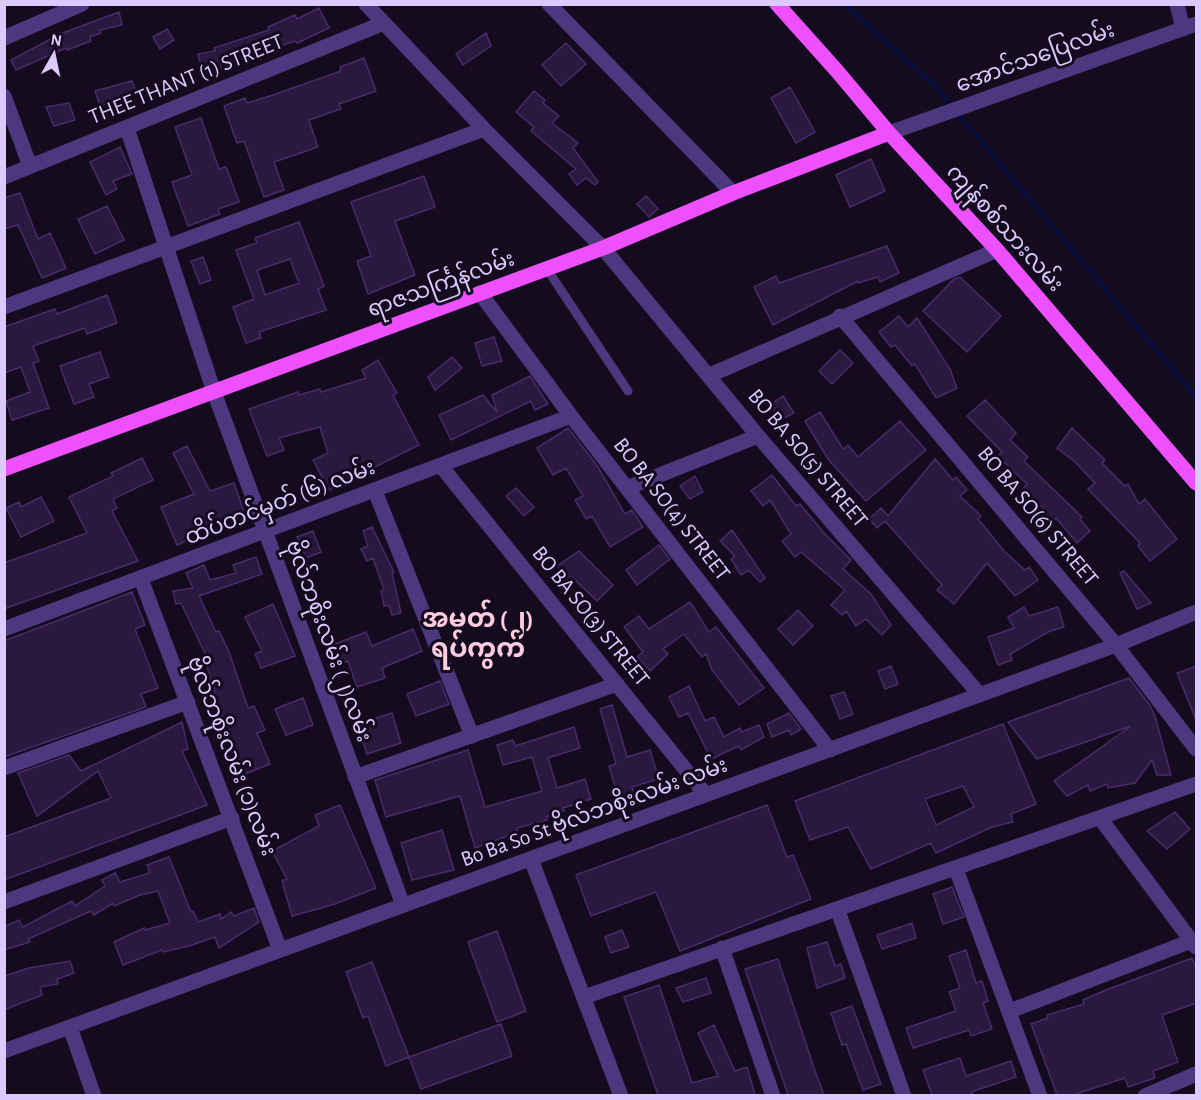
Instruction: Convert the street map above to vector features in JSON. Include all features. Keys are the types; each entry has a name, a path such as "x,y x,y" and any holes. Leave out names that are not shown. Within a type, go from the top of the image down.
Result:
{"main road":[{"name":"ကျန်စစ်သားလမ်း","path":"777,4 889,133 997,250 1197,483"},
{"name":"ရာဇသင်္ကြန်လမ်း","path":"4,469 603,248 733,193 889,133"}],"street":[{"path":"4,38 82,4"},
{"name":"BO BA SO(5) STREET","path":"366,4 484,129 603,248 758,436 980,695"},
{"path":"549,4 733,193"},
{"path":"1177,4 1190,26"},
{"name":"THEE THANT (1) STREET","path":"4,177 384,23"},
{"name":"အောင်သပြေလမ်း","path":"889,133 1190,26"},
{"path":"4,96 30,166"},
{"name":"ဗိုလ်ဘစိုးလမ်း (၂)လမ်း","path":"127,128 213,392 403,905"},
{"path":"4,308 484,129"},
{"path":"710,375 840,316 997,250"},
{"name":"BO BA SO(4) STREET","path":"480,294 571,416 831,750"},
{"name":"BO BA SO(6) STREET","path":"840,316 1116,645 1197,749"},
{"name":"ထိပ်တင်မှတ် (၆) လမ်း","path":"4,629 571,416"},
{"path":"627,488 758,436"},
{"name":"BO BA SO(3) STREET","path":"441,466 706,795"},
{"path":"375,491 472,736"},
{"name":"ဗိုလ်ဘစိုးလမ်း (၁)လမ်း","path":"141,579 280,950"},
{"name":"Bo Ba So St ဗိုလ်ဘစိုးလမ်း လမ်း","path":"4,1051 831,750 1116,645 1197,612"},
{"path":"355,777 617,684"},
{"path":"4,768 188,702"},
{"path":"584,997 722,948 838,911 1197,784"},
{"path":"4,902 232,818"},
{"path":"1010,1011 1194,944 1100,818"},
{"path":"531,859 621,1095"},
{"path":"956,869 1040,1095"},
{"path":"838,911 904,1095"},
{"path":"722,948 773,1095"},
{"path":"70,1027 94,1095"},
{"path":"1145,1095 1197,1074"}],"lane":[{"path":"547,269 628,391"}],"building":[{"path":"319,8 329,28 297,43 295,41 245,57 230,66 203,74 198,54 215,51 214,48 269,30 268,27 295,15 297,19"},
{"path":"119,12 122,25 100,30 101,33 90,37 91,41 67,50 66,48 16,70 11,60 60,34"},
{"path":"167,29 174,40 160,49 153,37"},
{"path":"486,33 491,46 463,65 456,54"},
{"path":"566,43 586,64 561,86 542,65"},
{"path":"364,58 376,91 339,104 341,109 309,120 318,147 274,162 284,190 264,197 244,141 237,143 224,106 245,98 247,103 273,95 341,71 340,67"},
{"path":"132,81 137,94 100,106 95,91"},
{"path":"790,87 815,132 796,143 771,98"},
{"path":"534,91 545,100 543,103 559,116 552,123 578,143 573,148 598,182 595,185 586,178 577,185 569,174 576,169 531,131 534,127 516,112"},
{"path":"69,103 75,120 54,126 46,107"},
{"path":"201,118 219,169 226,167 239,202 218,209 220,214 188,226 172,182 192,175 175,127"},
{"path":"120,147 132,174 113,181 117,189 106,195 90,162"},
{"path":"871,159 885,191 850,207 836,175"},
{"path":"424,176 435,207 395,221 415,275 368,294 357,261 371,256 351,202"},
{"path":"20,193 38,239 50,233 66,268 42,278 18,225 4,229 4,198"},
{"path":"646,196 658,209 649,217 637,204"},
{"path":"107,206 124,240 95,254 78,219"},
{"path":"299,222 324,286 318,289 326,310 259,332 261,338 246,343 233,307 254,299 236,250 257,243 255,238","holes":["290,259 299,283 265,295 257,270"]},
{"path":"887,246 899,273 880,282 878,277 858,283 858,281 773,325 754,287 776,276 779,283"},
{"path":"203,257 211,280 200,284 191,261"},
{"path":"960,277 1001,316 967,352 923,311 954,279"},
{"path":"107,295 117,323 87,334 85,328 33,346 39,361 33,363 49,408 12,420 6,401 30,392 21,367 4,373 4,327 55,309 57,314"},
{"path":"899,316 908,327 917,318 950,369 957,388 936,398 915,364 912,366 895,345 891,347 879,332"},
{"path":"494,337 502,361 482,366 475,343"},
{"path":"840,350 853,363 832,384 819,371"},
{"path":"100,352 109,377 89,384 94,397 74,404 60,366"},
{"path":"452,357 462,368 435,390 428,377"},
{"path":"378,360 397,393 393,395 419,445 329,490 313,460 328,453 320,427 279,438 284,450 267,456 249,409 298,392 299,395 320,389 321,392 366,378 362,370"},
{"path":"530,376 548,404 535,410 531,401 451,440 439,415 483,395 497,412 492,395"},
{"path":"783,396 794,413 780,420 770,405"},
{"path":"985,400 1016,433 1010,440 1028,457 1024,461 1082,517 1080,519 1090,531 1077,543 1056,518 1051,525 1040,515 1045,510 1023,489 1027,484 998,456 1002,452 967,416"},
{"path":"820,412 843,449 848,445 858,457 900,421 926,450 866,501 828,459 805,421"},
{"path":"568,428 598,467 625,514 632,510 643,527 610,547 592,516 586,519 575,500 583,496 566,468 553,475 537,448"},
{"path":"1072,428 1105,460 1102,463 1125,486 1128,484 1139,504 1145,499 1177,539 1150,561 1138,546 1140,543 1088,489 1095,483 1074,461 1057,448"},
{"path":"187,446 210,491 234,483 244,512 188,532 191,539 177,545 161,507 194,494 173,453"},
{"path":"142,458 153,480 113,499 117,508 112,511 138,561 4,609 4,563 87,533 69,497 113,476 111,473"},
{"path":"935,459 953,480 956,477 967,490 960,496 981,516 978,519 1005,552 1025,570 1029,567 1038,580 1015,596 987,563 954,604 937,590 942,585 885,521 877,528 869,519 881,508 888,516"},
{"path":"772,475 796,506 800,504 851,560 843,569 871,594 891,625 882,635 866,619 856,626 846,611 842,615 831,605 845,590 801,552 795,557 782,541 791,534 770,500 763,506 751,491"},
{"path":"695,476 703,492 690,499 680,486"},
{"path":"516,488 534,507 524,516 506,496"},
{"path":"41,497 54,521 21,537 6,508 19,502 21,507"},
{"path":"372,527 394,572 392,573 401,613 392,615 389,605 384,606 381,591 384,590 373,558 367,561 361,549 368,546 363,531"},
{"path":"732,530 765,578 760,582 749,570 741,575 731,559 735,556 720,541"},
{"path":"313,531 321,552 306,558 297,537"},
{"path":"659,545 670,559 637,585 626,570"},
{"path":"579,551 613,585 597,601 573,578 567,582 557,566"},
{"path":"256,557 262,574 199,596 216,632 219,631 229,652 248,708 254,706 265,730 257,733 270,764 245,774 226,728 205,661 208,660 181,603 176,604 173,591 193,588 186,573 204,565 210,580 236,573 233,565"},
{"path":"1124,571 1151,603 1137,609 1120,573"},
{"path":"132,592 145,625 135,629 158,688 141,694 146,707 4,757 4,641"},
{"path":"690,602 709,632 716,627 764,688 739,705 712,670 706,654 702,657 684,634 663,649 668,654 650,671 637,657 643,652 624,627 639,616 649,629"},
{"path":"273,604 295,656 261,668 255,654 262,651 245,617"},
{"path":"1024,607 1029,616 1058,607 1064,627 1048,632 1010,654 1012,660 998,665 988,637 1014,628 1008,617"},
{"path":"798,610 813,626 793,645 778,629"},
{"path":"413,629 422,651 382,668 385,678 357,687 348,661 343,663 335,644 366,632 372,646"},
{"path":"891,666 898,684 885,689 878,671"},
{"path":"1197,666 1197,720 1196,720 1177,673"},
{"path":"1129,678 1149,704 1155,716 1171,775 1157,775 1152,760 1135,783 1108,788 1107,784 1090,791 1088,785 1067,796 1054,781 1131,726 1037,759 1008,722"},
{"path":"440,681 449,704 416,716 407,694"},
{"path":"689,686 705,721 714,717 724,737 740,728 742,732 759,725 764,737 741,750 739,746 711,759 688,713 679,717 669,697"},
{"path":"844,692 853,714 840,719 831,696"},
{"path":"303,698 313,725 286,735 275,709"},
{"path":"612,705 627,757 650,750 659,779 632,787 634,795 619,800 609,766 616,764 600,709"},
{"path":"392,713 401,743 367,754 357,724"},
{"path":"789,713 801,729 791,735 789,730 772,737 767,724"},
{"path":"182,722 188,749 182,751 207,805 4,880 4,837 111,798 98,771 37,816 18,773 69,755 81,771"},
{"path":"1003,724 1036,804 1011,814 1013,822 992,827 936,853 931,843 871,869 848,827 810,840 795,801","holes":["963,786 974,807 936,825 925,799"]},
{"path":"574,727 580,748 548,758 557,788 585,779 591,799 563,808 564,811 546,817 547,820 517,828 518,832 475,848 460,796 386,817 375,780 468,750 485,807 542,791 532,757 503,765 497,745 513,740 515,746"},
{"path":"340,805 376,888 335,904 292,916 282,881 287,879 272,851 319,826 315,815"},
{"path":"767,805 787,857 793,855 811,899 680,951 656,892 591,916 576,875"},
{"path":"1175,812 1190,829 1167,849 1147,831"},
{"path":"442,830 454,870 412,880 401,843"},
{"path":"169,857 191,912 193,911 198,922 220,914 221,919 231,912 234,916 254,908 259,922 219,948 215,937 189,946 163,952 162,950 123,965 114,942 144,928 145,930 170,923 158,891 140,895 114,906 113,903 94,915 91,911 28,939 30,942 4,950 4,927 19,920 23,927 72,901 75,906 105,886 102,880 115,873 120,882 150,873 147,865"},
{"path":"952,887 964,917 943,924 933,894"},
{"path":"912,923 916,938 882,949 877,935"},
{"path":"622,930 629,947 611,953 605,937"},
{"path":"497,931 526,1011 497,1022 468,942"},
{"path":"827,942 835,966 841,964 845,978 817,988 807,948"},
{"path":"966,950 976,983 982,981 988,1001 983,1003 992,1029 971,1036 969,1030 913,1048 906,1028 956,1011 949,992 960,988 949,956"},
{"path":"1192,958 1197,971 1197,1003 1162,1015 1178,1062 1153,1071 1155,1078 1128,1087 1125,1078 1073,1095 1057,1095 1031,1024 1048,1018 1047,1015 1084,1004 1083,1000 1106,990"},
{"path":"778,959 824,1095 788,1095 745,969"},
{"path":"70,961 74,973 57,979 58,984 40,987 42,995 4,1010 4,976 29,968"},
{"path":"372,962 409,1057 386,1066 368,1016 363,1018 346,972"},
{"path":"706,978 711,993 683,1002 676,988"},
{"path":"659,985 692,1083 718,1076 698,1033 714,1025 735,1071 747,1067 755,1095 658,1095 624,997"},
{"path":"852,1006 881,1084 863,1090 846,1044 842,1045 831,1013"},
{"path":"501,1024 512,1056 421,1089 409,1057"},
{"path":"960,1058 966,1076 1011,1061 1016,1077 971,1092 973,1095 932,1095 923,1070"}],"waterway":[{"path":"844,4 933,84 1196,397"}],"district":[{"name":"အမှတ် (၂) ရပ်ကွက်","path":"478,634"}]}
